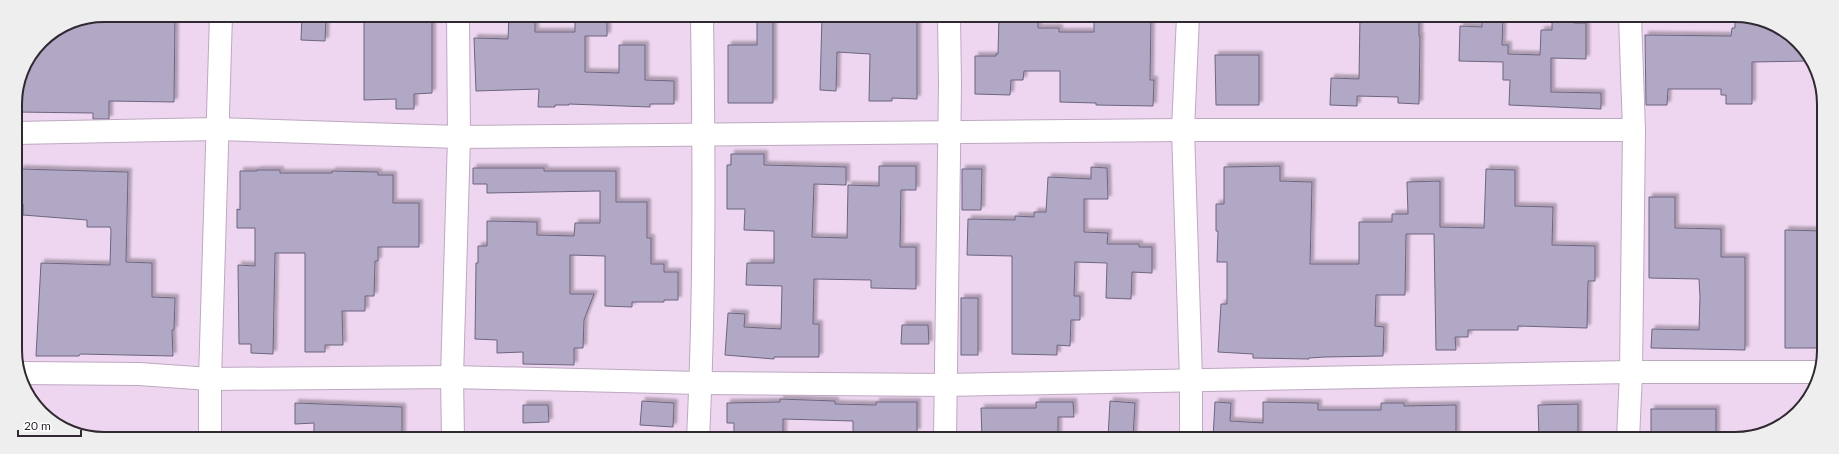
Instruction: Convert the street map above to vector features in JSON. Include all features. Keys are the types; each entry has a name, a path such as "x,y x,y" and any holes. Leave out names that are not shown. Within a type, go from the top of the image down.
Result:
{"street":[{"path":"210,432 210,379 221,22"},
{"path":"453,432 452,377 459,137 458,22"},
{"path":"698,432 704,135 702,22"},
{"path":"945,432 950,85 949,22"},
{"path":"1188,22 1183,130 1191,379 1191,432"},
{"path":"1628,432 1631,372 1634,130 1630,22"},
{"path":"22,133 217,129 459,137 1183,130 1634,130"},
{"path":"25,373 139,374 210,379 452,377 700,383 945,385 1191,379 1631,372 1814,372"}],"building":[{"path":"99,22 175,22 174,102 109,101 109,119 93,119 93,113 22,112 22,99 26,78 33,63 46,46 63,33 78,26 88,24"},
{"path":"302,22 326,22 325,41 301,40"},
{"path":"364,22 432,22 432,93 414,94 414,109 396,109 396,99 364,100"},
{"path":"509,22 535,22 535,32 575,32 575,22 607,22 607,36 585,36 585,72 619,73 619,45 645,45 645,80 674,81 674,104 650,104 650,107 569,104 555,105 555,107 538,107 539,89 476,91 474,38 508,39"},
{"path":"757,22 773,22 773,103 728,103 728,45 757,45"},
{"path":"822,22 917,22 917,99 892,98 892,101 869,101 870,54 837,52 836,91 820,90"},
{"path":"999,22 1038,22 1038,28 1059,28 1059,32 1094,32 1094,22 1151,22 1150,80 1154,80 1153,106 1096,105 1096,103 1060,102 1060,71 1024,71 1023,80 1011,80 1010,95 975,94 975,56 996,56 996,54 998,54"},
{"path":"1360,22 1419,22 1419,104 1398,103 1398,97 1357,96 1357,106 1330,105 1331,78 1359,79"},
{"path":"1482,22 1503,22 1502,45 1508,45 1508,54 1540,55 1541,30 1552,30 1552,22 1586,23 1586,59 1551,58 1551,92 1601,93 1601,109 1509,105 1510,80 1503,80 1503,62 1459,61 1460,26 1482,27"},
{"path":"1735,22 1740,22 1761,26 1771,30 1793,46 1805,61 1752,62 1752,104 1726,104 1726,95 1721,95 1721,89 1668,89 1667,105 1646,105 1645,35 1731,36 1732,28 1735,28"},
{"path":"1215,55 1259,55 1259,105 1216,105"},
{"path":"731,154 764,154 764,165 846,167 846,185 814,184 812,237 847,238 848,185 879,186 879,166 916,166 916,190 901,190 900,247 916,247 916,289 871,288 871,280 814,279 813,324 819,324 819,357 774,357 774,359 725,355 728,313 745,314 744,327 781,329 782,286 746,285 747,263 774,263 774,231 744,230 745,209 727,209 727,165 731,165"},
{"path":"1280,166 1280,181 1312,182 1310,264 1359,264 1359,222 1392,222 1392,214 1408,214 1407,182 1440,181 1440,227 1484,228 1486,169 1515,170 1515,206 1553,207 1552,245 1595,246 1595,281 1588,281 1587,328 1518,326 1518,330 1468,330 1468,337 1455,337 1456,350 1436,350 1434,234 1406,234 1405,295 1376,295 1375,326 1384,327 1383,356 1325,357 1309,359 1253,358 1253,354 1218,352 1221,304 1227,304 1227,262 1217,262 1218,231 1216,231 1216,204 1224,204 1224,167"},
{"path":"1091,167 1107,168 1108,199 1084,199 1084,232 1108,233 1107,244 1139,244 1139,247 1152,247 1152,273 1132,272 1131,299 1106,298 1107,263 1075,262 1074,296 1080,296 1080,320 1071,320 1070,346 1057,345 1057,355 1012,354 1012,256 967,255 968,219 1015,220 1015,216 1034,217 1034,212 1046,212 1048,177 1091,179"},
{"path":"473,168 544,168 544,171 616,171 616,202 647,202 647,238 651,238 651,264 664,264 664,272 678,272 678,300 664,300 664,302 632,302 632,307 605,306 605,256 570,255 570,294 594,294 584,320 583,348 574,348 574,365 523,364 523,352 497,353 497,340 475,339 476,263 478,263 478,246 487,246 487,221 537,222 537,235 574,236 575,223 600,223 600,191 487,193 487,184 473,184"},
{"path":"22,169 128,172 126,262 152,263 152,297 175,298 174,330 172,330 173,356 80,354 79,356 36,356 41,263 110,265 111,230 110,227 87,227 87,220 23,215"},
{"path":"962,169 982,169 981,210 962,210"},
{"path":"280,170 280,173 332,173 332,171 378,172 378,175 393,175 393,203 419,203 419,247 378,247 378,261 375,261 374,296 365,296 365,311 342,311 343,345 325,345 325,352 305,352 305,253 275,253 273,354 251,353 251,344 239,344 238,265 255,266 255,228 237,228 237,209 240,210 240,171"},
{"path":"1649,197 1675,197 1675,228 1721,229 1721,257 1745,257 1745,350 1651,348 1652,329 1699,330 1700,297 1699,279 1649,278"},
{"path":"1785,230 1817,231 1817,348 1785,348"},
{"path":"961,298 978,298 978,355 961,355"},
{"path":"902,325 928,325 929,344 901,344"},
{"path":"780,399 835,401 835,404 876,405 876,402 917,402 917,432 853,432 853,421 783,419 783,432 734,432 734,423 727,423 727,403 780,402"},
{"path":"642,401 674,403 673,427 640,425"},
{"path":"1110,401 1135,403 1133,432 1108,432"},
{"path":"1036,402 1073,402 1074,417 1058,417 1058,432 982,432 981,408 1036,408"},
{"path":"1215,402 1231,403 1230,421 1263,423 1263,402 1318,403 1318,410 1381,410 1381,403 1404,403 1404,406 1456,405 1456,432 1213,432"},
{"path":"295,403 402,407 402,432 314,432 314,423 295,424"},
{"path":"1578,404 1578,432 1539,432 1538,405"},
{"path":"523,405 548,405 549,422 523,423"},
{"path":"1651,409 1716,409 1716,432 1651,432"}]}
